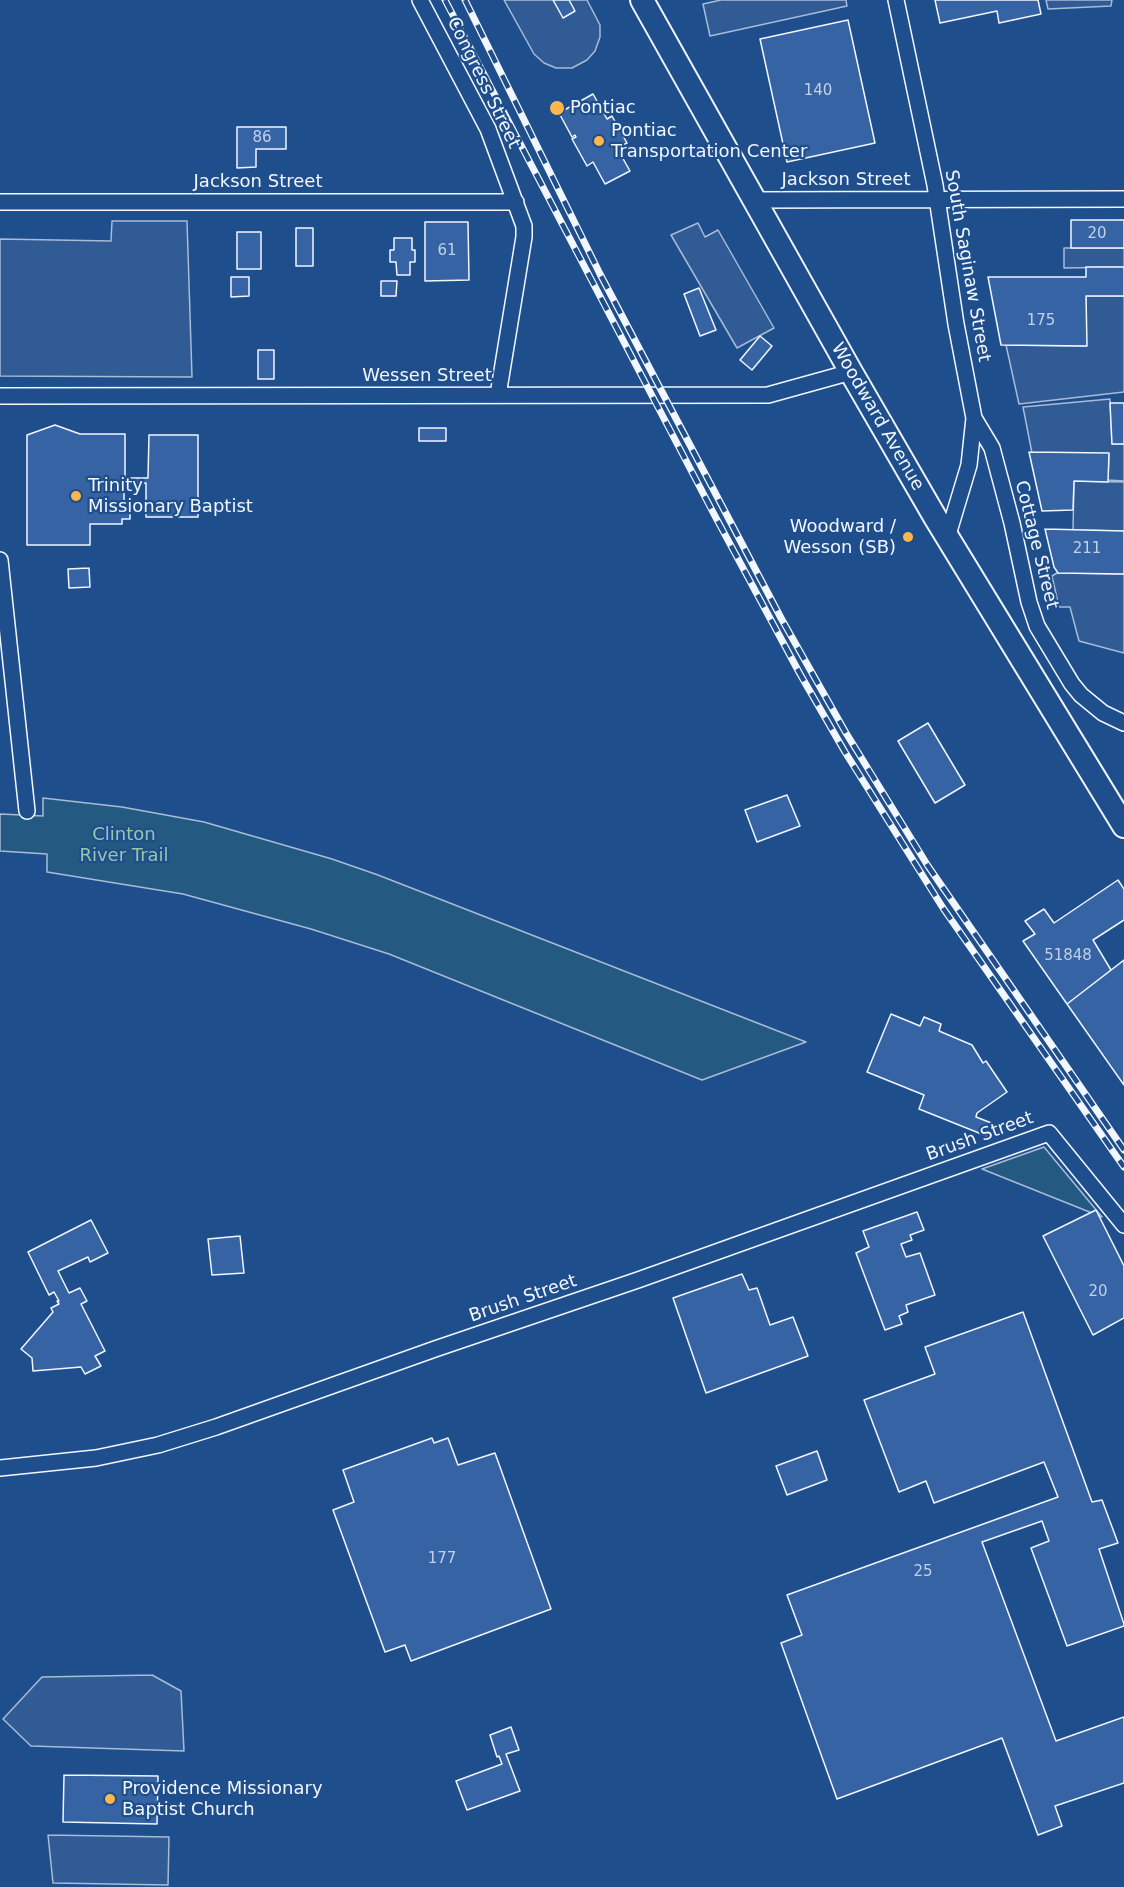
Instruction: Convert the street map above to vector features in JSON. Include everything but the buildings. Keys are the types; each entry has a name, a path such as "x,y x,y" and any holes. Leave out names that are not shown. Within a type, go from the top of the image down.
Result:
{"main road":[{"name":"Woodward Avenue","path":"642,0 851,372 947,537 1124,826"}],"street":[{"name":"Congress Street","path":"420,0 488,129 522,218 524,237 498,395"},
{"name":"South Saginaw Street","path":"896,0 937,200 956,324 974,417 969,465 947,537"},
{"name":"Jackson Street","path":"754,200 1124,199"},
{"name":"Jackson Street","path":"0,202 516,202"},
{"name":"Wessen Street","path":"0,396 768,395 851,372"},
{"name":"Cottage Street","path":"974,417 992,448 1012,523 1029,602 1037,626 1081,695 1102,713 1124,723"},
{"path":"0,560 27,811"},
{"name":"Brush Street","path":"0,1468 96,1458 158,1445 216,1427 1049,1133 1124,1225"}],"green space":[{"name":"Clinton River Trail","path":"43,798 122,807 204,822 332,859 806,1042 702,1080 389,954 311,929 183,894 47,872 47,854 0,851 0,814 43,816"},
{"path":"1044,1147 1102,1217 982,1169"}],"shaded area":[{"path":"504,0 587,0 600,25 600,37 595,51 587,60 572,68 556,68 544,63 534,54"},
{"path":"721,0 846,0 847,6 710,36 703,4"},
{"path":"1046,0 1112,0 1111,6 1048,9"},
{"path":"112,221 187,221 192,377 0,376 0,239 111,241"},
{"path":"698,223 705,237 718,230 774,328 737,348 671,235"},
{"path":"1064,248 1124,248 1124,267 1064,268"},
{"path":"1086,296 1124,296 1124,392 1019,404 1006,345 1086,346"},
{"path":"1110,399 1112,444 1124,444 1124,481 1108,480 1109,454 1032,453 1023,407"},
{"path":"1074,481 1124,482 1124,531 1073,530"},
{"path":"1057,573 1124,574 1124,653 1079,641 1070,607 1059,607 1052,576"},
{"path":"152,1675 181,1691 184,1751 31,1746 3,1719 42,1677"},
{"path":"48,1835 169,1837 168,1885 53,1883"}],"railway":[{"path":"445,0 715,516 845,752 943,908 1124,1167"},
{"path":"465,0 600,274 781,618 846,733 928,866 1124,1150"}],"place":[{"name":"Pontiac","path":"557,108"},
{"name":"Pontiac Transportation Center","path":"599,141"},
{"name":"Trinity Missionary Baptist","path":"76,496"},
{"name":"Woodward / Wesson (SB)","path":"908,537"},
{"name":"Providence Missionary Baptist Church","path":"110,1799"}]}
